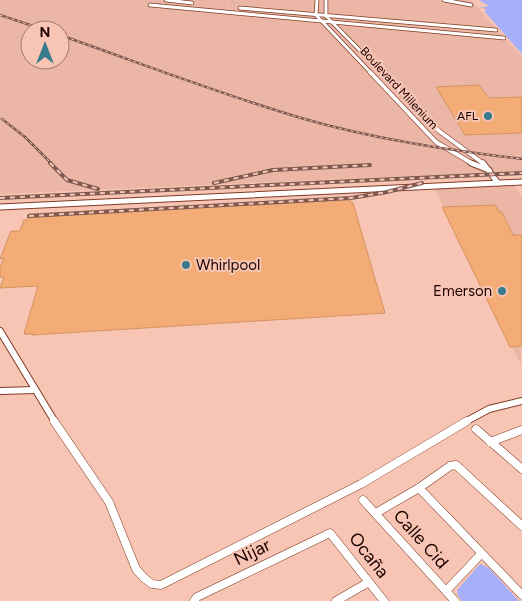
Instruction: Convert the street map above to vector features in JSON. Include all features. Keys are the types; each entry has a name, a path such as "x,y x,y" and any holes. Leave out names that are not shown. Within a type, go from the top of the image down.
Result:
{"street":[{"path":"156,0 150,5 504,38"},
{"path":"166,0 192,1 191,9"},
{"path":"316,0 316,15"},
{"path":"326,0 326,16"},
{"path":"444,0 472,4"},
{"path":"240,8 496,30"},
{"name":"Boulevard Millenium","path":"316,15 436,142 478,167 489,170"},
{"name":"Boulevard Millenium","path":"326,16 439,131 484,164 498,183"},
{"path":"0,208 522,182"},
{"path":"0,331 35,390 108,500 135,565 147,582 157,586 361,484 474,416 489,409 522,401"},
{"path":"0,391 35,390"},
{"path":"476,429 522,469"},
{"path":"490,442 522,430"},
{"path":"376,513 419,488 450,466 456,465 522,526"},
{"path":"419,488 522,595"},
{"name":"Calle Cid","path":"363,500 455,601"},
{"name":"Ocaña","path":"325,534 330,533 335,538 384,601"},
{"name":"Nijar","path":"194,601 196,598 325,534"},
{"path":"446,591 481,554"},
{"path":"336,601 369,582"}],"shaded area":[{"path":"0,0 227,0 228,6 228,0 471,0 522,57 522,171 0,194"},
{"path":"479,0 522,0 522,54 484,11 487,11 484,8 479,8 489,6"},
{"name":"Emerson","path":"514,185 522,197 521,365 435,189"},
{"path":"480,564 489,568 519,601 462,601 458,596 457,590"}],"building":[{"name":"AFL","path":"479,85 489,98 522,97 522,133 465,135 436,87"},
{"name":"Whirlpool","path":"349,198 351,203 353,203 385,313 32,335 24,334 38,286 0,288 4,277 0,277 0,267 4,258 0,259 11,231 20,231 24,220 27,220 29,214"},
{"name":"Emerson","path":"495,205 499,212 502,212 513,235 522,235 522,346 510,347 442,207"}],"railway":[{"path":"0,15 20,22"},
{"path":"70,39 240,99 301,118 411,143 522,159"},
{"path":"2,119 25,137 52,164"},
{"path":"50,163 67,180 98,189"},
{"path":"214,183 273,170 370,165"},
{"path":"0,198 522,173"},
{"path":"29,216 351,198 387,192 422,183"}],"place":[{"name":"AFL","path":"488,116"},
{"name":"Whirlpool","path":"186,265"},
{"name":"Emerson","path":"502,291"}]}
